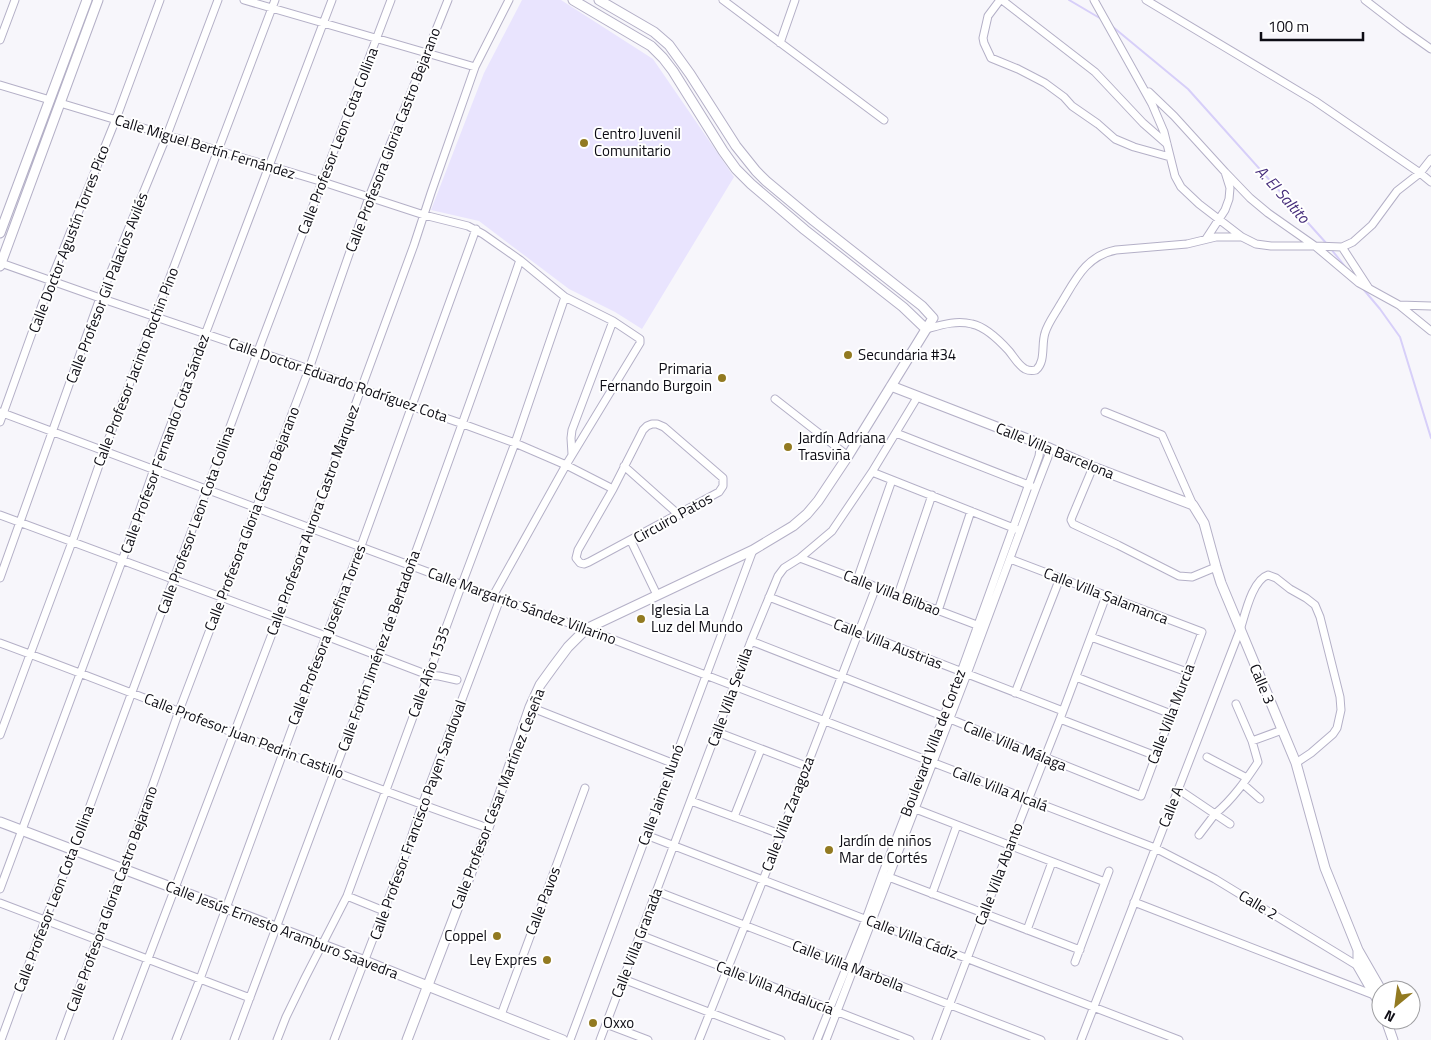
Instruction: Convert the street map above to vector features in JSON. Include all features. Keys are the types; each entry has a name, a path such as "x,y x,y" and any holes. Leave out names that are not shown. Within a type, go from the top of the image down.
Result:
{"street":[{"path":"0,40 15,0"},
{"path":"0,233 87,0"},
{"path":"1,264 98,0"},
{"name":"Calle Doctor Agustín Torres Pico","path":"0,422 51,280 116,119 160,0"},
{"name":"Calle Profesor Gil Palacios Avilés","path":"0,578 100,298 167,135 218,0"},
{"path":"244,0 475,67"},
{"name":"Calle Profesor Jacinto Rochin Pino","path":"0,735 104,451 275,0"},
{"name":"Calle Profesor Fernando Cota Sández","path":"0,889 122,561 154,469 332,0"},
{"name":"Calle Profesor Leon Cota Collina","path":"1,1040 391,0"},
{"name":"Calle Profesora Gloria Castro Bejarano","path":"60,1040 98,940 179,711 309,369 369,197 448,0"},
{"name":"Calle Profesora Aurora Castro Marquez","path":"117,1040 278,618 414,245 475,67 508,0"},
{"path":"573,0 651,46 673,71 736,169 767,198 903,307 926,329 946,324 966,323 980,327 999,341 1020,366 1029,370 1036,370 1041,364 1045,332 1079,274 1091,261 1106,252 1116,250 1171,246 1206,239 1242,237"},
{"path":"599,0 654,32 668,45 690,74 736,146 756,171 814,221 909,295 933,318 946,324"},
{"path":"723,0 884,120"},
{"path":"780,43 796,0"},
{"path":"1167,144 1143,123 1095,72 1001,0 988,16 983,38 991,58 1018,69 1046,84 1115,139 1134,147 1170,157"},
{"path":"1094,0 1159,118 1175,176 1182,187 1199,204 1242,237 1256,244 1342,247 1353,242 1372,225 1397,190 1420,173 1431,159"},
{"path":"1146,0 1315,101 1431,182"},
{"path":"1365,0 1431,48"},
{"path":"0,85 50,100"},
{"path":"1143,87 1174,116 1250,198 1315,246 1359,283 1399,305 1431,331"},
{"name":"Calle Miguel Bertín Fernández","path":"60,103 323,182 424,215 476,229 520,260 566,297 613,321 640,340"},
{"path":"696,108 707,103"},
{"path":"1206,239 1225,210 1229,198 1230,188 1225,172"},
{"path":"805,230 814,221"},
{"name":"Calle Profesora Josefina Torres","path":"176,1040 361,546 476,229"},
{"path":"1342,247 1368,287"},
{"name":"Calle Fortín Jiménez de Bertadoña","path":"234,1040 378,657 463,424 520,260"},
{"name":"Calle Doctor Eduardo Rodríguez Cota","path":"1,264 413,405 566,465 613,489"},
{"name":"Calle Año 1535","path":"277,1040 347,896 515,444 566,297"},
{"path":"1399,305 1431,306"},
{"name":"Calle Profesor César Martínez Ceseña","path":"407,1040 488,828 530,707 540,685 553,667 568,647 586,629 753,550 793,526 807,514 848,456 933,318"},
{"path":"572,455 572,430 613,321"},
{"name":"Calle Profesor Francisco Payen Sandoval","path":"334,1040 384,911 497,598 500,582 566,465 640,343 640,340"},
{"name":"Calle Villa Barcelona","path":"891,386 1193,505"},
{"path":"800,558 832,531 872,472 918,396"},
{"path":"775,399 848,456"},
{"name":"Calle Margarito Sández Villarino","path":"2,412 497,598 586,629 706,676"},
{"name":"Calle 3","path":"1105,412 1162,435 1193,505 1204,523 1216,568 1296,763 1326,868 1358,950 1372,980"},
{"name":"Circuiro Patos","path":"652,424 664,427 723,478 723,486 719,492 631,541 586,563 580,563 576,558 578,550 613,489 643,430 652,424"},
{"path":"896,433 1036,488"},
{"name":"Boulevard Villa de Cortez","path":"817,1040 833,1010 869,921 890,878 912,808 964,673 1016,529 1048,458 1049,453 1042,445 1028,485 1016,529 1010,559 981,627"},
{"path":"624,466 678,515"},
{"path":"1093,467 1072,517 1073,524 1179,576 1192,577 1216,568"},
{"path":"872,472 1016,529"},
{"path":"857,580 892,480"},
{"path":"898,596 932,496"},
{"path":"938,611 971,511"},
{"path":"0,515 378,657 428,675 457,680"},
{"path":"631,541 658,595"},
{"name":"Calle Jaime Nunó","path":"570,1040 753,550"},
{"name":"Calle Villa Bilbao","path":"800,558 981,627"},
{"name":"Calle Villa Sevilla","path":"673,846 751,641 780,572 800,558"},
{"name":"Calle Villa Salamanca","path":"1010,559 1202,632"},
{"name":"Calle A","path":"1081,1040 1240,630 1253,591 1260,579 1268,575 1276,578 1314,605 1320,617 1340,697 1341,710 1337,728 1333,734 1296,763"},
{"path":"1015,692 1060,578"},
{"name":"Calle Villa Zaragoza","path":"699,1040 876,587"},
{"name":"Calle Villa Abanto","path":"936,1040 1106,596"},
{"name":"Calle Villa Austrias","path":"769,597 1063,711"},
{"name":"Calle Villa Murcia","path":"1140,796 1202,632"},
{"path":"1091,637 1187,672"},
{"name":"Calle Villa Málaga","path":"751,641 1140,796"},
{"name":"Calle Profesor Juan Pedrin Castillo","path":"0,643 81,672 385,792 488,828"},
{"name":"Calle Villa Alcalá","path":"706,676 1155,848"},
{"path":"1076,677 1171,714"},
{"path":"1199,835 1224,807 1258,762 1252,741 1236,704"},
{"path":"530,707 672,763"},
{"path":"1060,719 1156,756"},
{"path":"1252,741 1282,730"},
{"path":"717,732 806,766"},
{"path":"734,816 761,749"},
{"path":"1207,757 1245,781 1260,799"},
{"name":"Calle Pavos","path":"501,1015 585,788"},
{"path":"1178,789 1230,824"},
{"path":"691,801 780,834"},
{"path":"912,808 1105,882"},
{"name":"Boulevard Villa de Cortez","path":"869,921 882,874 912,808"},
{"name":"Calle Jesús Ernesto Aramburo Saavedra","path":"0,822 365,961 563,1040"},
{"path":"932,894 957,825"},
{"name":"Calle Villa Cádiz","path":"646,835 1178,1040"},
{"name":"Calle Villa Granada","path":"600,1040 673,846"},
{"name":"Calle 2","path":"1155,848 1215,879 1358,966"},
{"path":"1027,930 1052,862"},
{"path":"1075,962 1109,871"},
{"path":"882,874 1080,950"},
{"name":"Calle Villa Marbella","path":"656,891 1041,1040"},
{"path":"347,896 384,911"},
{"path":"1134,902 1371,990"},
{"path":"0,903 250,998"},
{"name":"Calle Villa Andalucía","path":"640,935 910,1040"},
{"path":"1358,950 1358,966 1371,984"},
{"path":"623,979 781,1040"},
{"name":"Boulevard Villa de Cortez","path":"826,1040 833,1010"},
{"path":"606,1024 648,1040"}],"shaded area":[{"name":"Centro Juvenil Comunitario","path":"522,0 561,0 653,59 734,177 642,329 615,312 569,289 479,221 431,210 484,73"}],"waterway":[{"name":"A. El Saltito","path":"1069,0 1103,20"},
{"name":"A. El Saltito","path":"1113,27 1188,89 1327,244"},
{"name":"A. El Saltito","path":"1331,249 1347,269"},
{"name":"A. El Saltito","path":"1364,290 1400,337 1431,438"}],"place":[{"name":"Centro Juvenil Comunitario","path":"584,143"},
{"name":"Secundaria #34","path":"848,355"},
{"name":"Primaria Fernando Burgoin","path":"722,378"},
{"name":"Jardín Adriana Trasviña","path":"788,447"},
{"name":"Iglesia La Luz del Mundo","path":"641,619"},
{"name":"Jardín de niños Mar de Cortés","path":"829,850"},
{"name":"Coppel","path":"497,936"},
{"name":"Ley Expres","path":"547,960"},
{"name":"Oxxo","path":"593,1023"}]}
